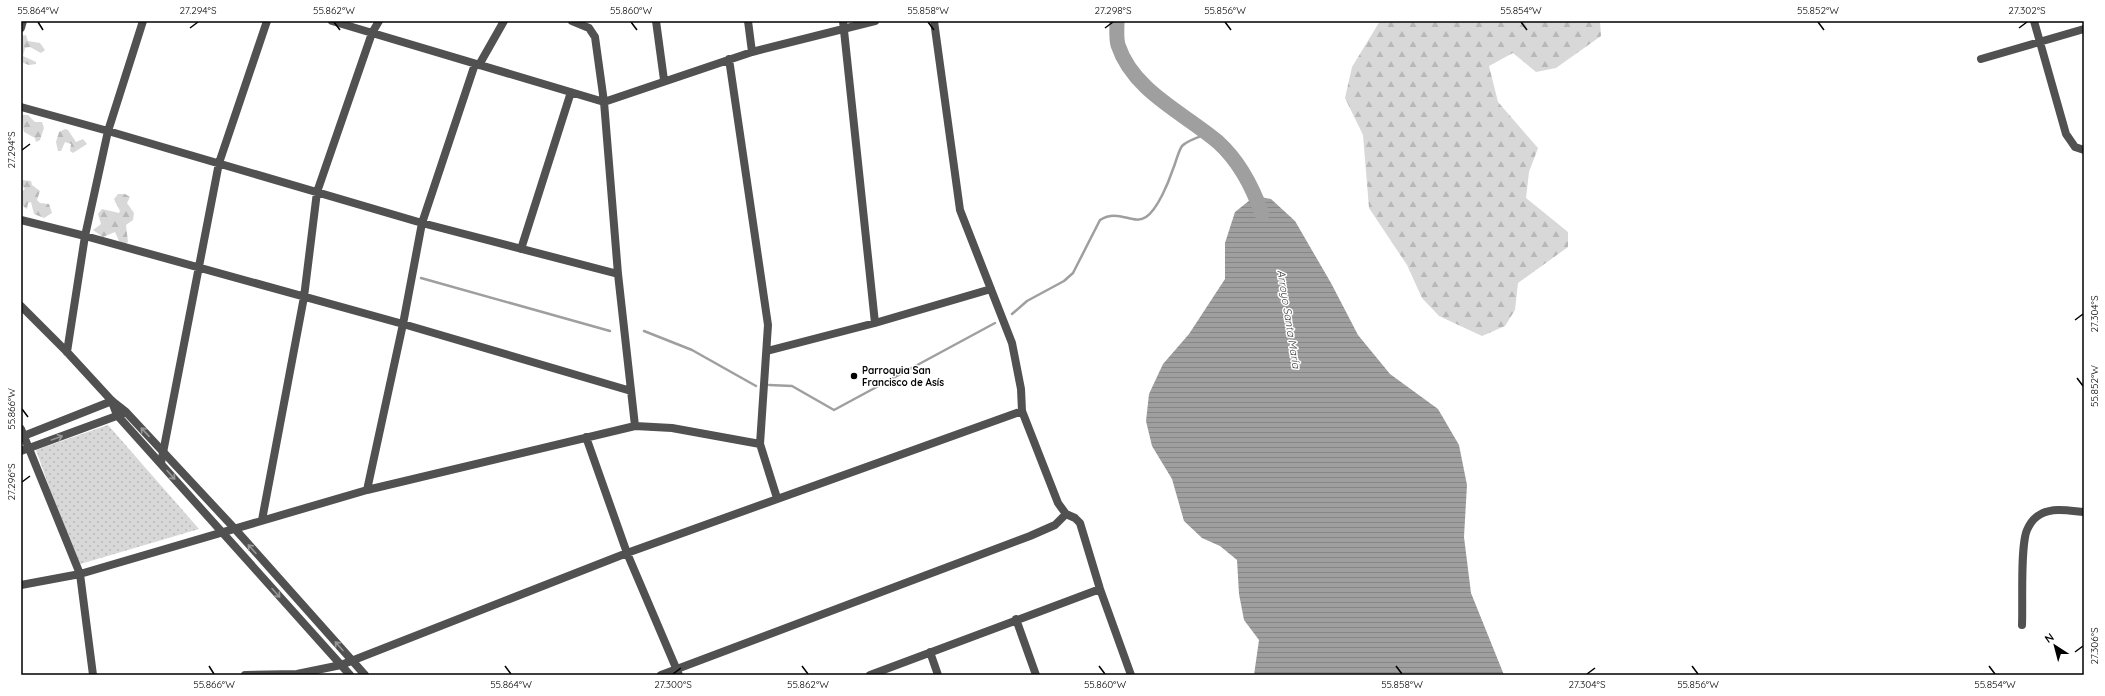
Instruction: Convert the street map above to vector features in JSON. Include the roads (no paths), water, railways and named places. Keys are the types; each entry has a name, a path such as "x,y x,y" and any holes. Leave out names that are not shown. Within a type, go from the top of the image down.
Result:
{"street":[{"path":"21,28 23,21"},
{"path":"67,352 85,236 108,131 143,21"},
{"path":"161,463 219,163 267,21"},
{"path":"332,21 604,102 664,80 752,52 875,21"},
{"path":"262,520 304,297 317,192 372,33 379,21"},
{"path":"367,490 403,324 422,223 477,64 504,21"},
{"path":"572,21 589,28 595,37 604,102 618,274 635,426"},
{"path":"656,21 664,80"},
{"path":"748,21 752,52"},
{"path":"843,21 875,324"},
{"path":"934,21 960,210 1016,357 1021,389 1022,411 1058,503 1066,514 1075,518 1080,523 1100,588 1131,675"},
{"path":"2034,21 2038,41 2066,134 2075,146 2084,150"},
{"path":"1982,59 2038,41 2084,29"},
{"path":"729,59 768,326 760,444 777,498"},
{"path":"521,249 571,92"},
{"path":"21,107 219,163 422,223 618,274"},
{"path":"21,220 85,236 199,269 403,324 631,391"},
{"path":"766,351 875,324 991,290"},
{"path":"21,306 67,352 112,401 128,413 235,529 365,675"},
{"path":"112,401 118,415 350,675"},
{"path":"93,675 80,574 24,450 22,434 112,401"},
{"path":"245,675 297,674 341,665 627,553 1022,411"},
{"path":"24,450 118,415 128,413"},
{"path":"21,585 80,574 367,490 635,426 672,428 760,444"},
{"path":"586,437 627,553 678,672"},
{"path":"2022,625 2025,545 2027,531 2034,520 2042,514 2053,510 2084,512"},
{"path":"661,675 678,672 1030,536 1055,525 1066,514"},
{"path":"870,675 1100,588"},
{"path":"1016,619 1036,675"},
{"path":"930,652 938,675"}],"water":[{"path":"1255,196 1271,199 1295,221 1331,283 1358,335 1390,374 1438,409 1459,445 1467,485 1464,537 1471,593 1504,675 1254,675 1259,640 1244,620 1239,594 1237,560 1220,546 1202,538 1184,521 1172,479 1152,446 1146,421 1149,394 1163,364 1189,334 1225,279 1225,243 1235,212"}],"waterway":[{"name":"Arroyo Santa María","path":"1117,21 1118,45 1125,61 1135,75 1161,100 1205,131 1226,149 1244,175 1262,214"},
{"path":"1012,314 1027,301 1064,281 1073,273 1100,220 1113,216 1136,220 1146,217 1155,208 1159,201 1182,146 1190,140 1207,134"},
{"path":"421,278 610,331"},
{"path":"769,385 792,386 834,410 995,323"},
{"path":"644,331 692,350 756,386"}],"place":[{"name":"Parroquia San Francisco de Asís","path":"854,376"}]}
